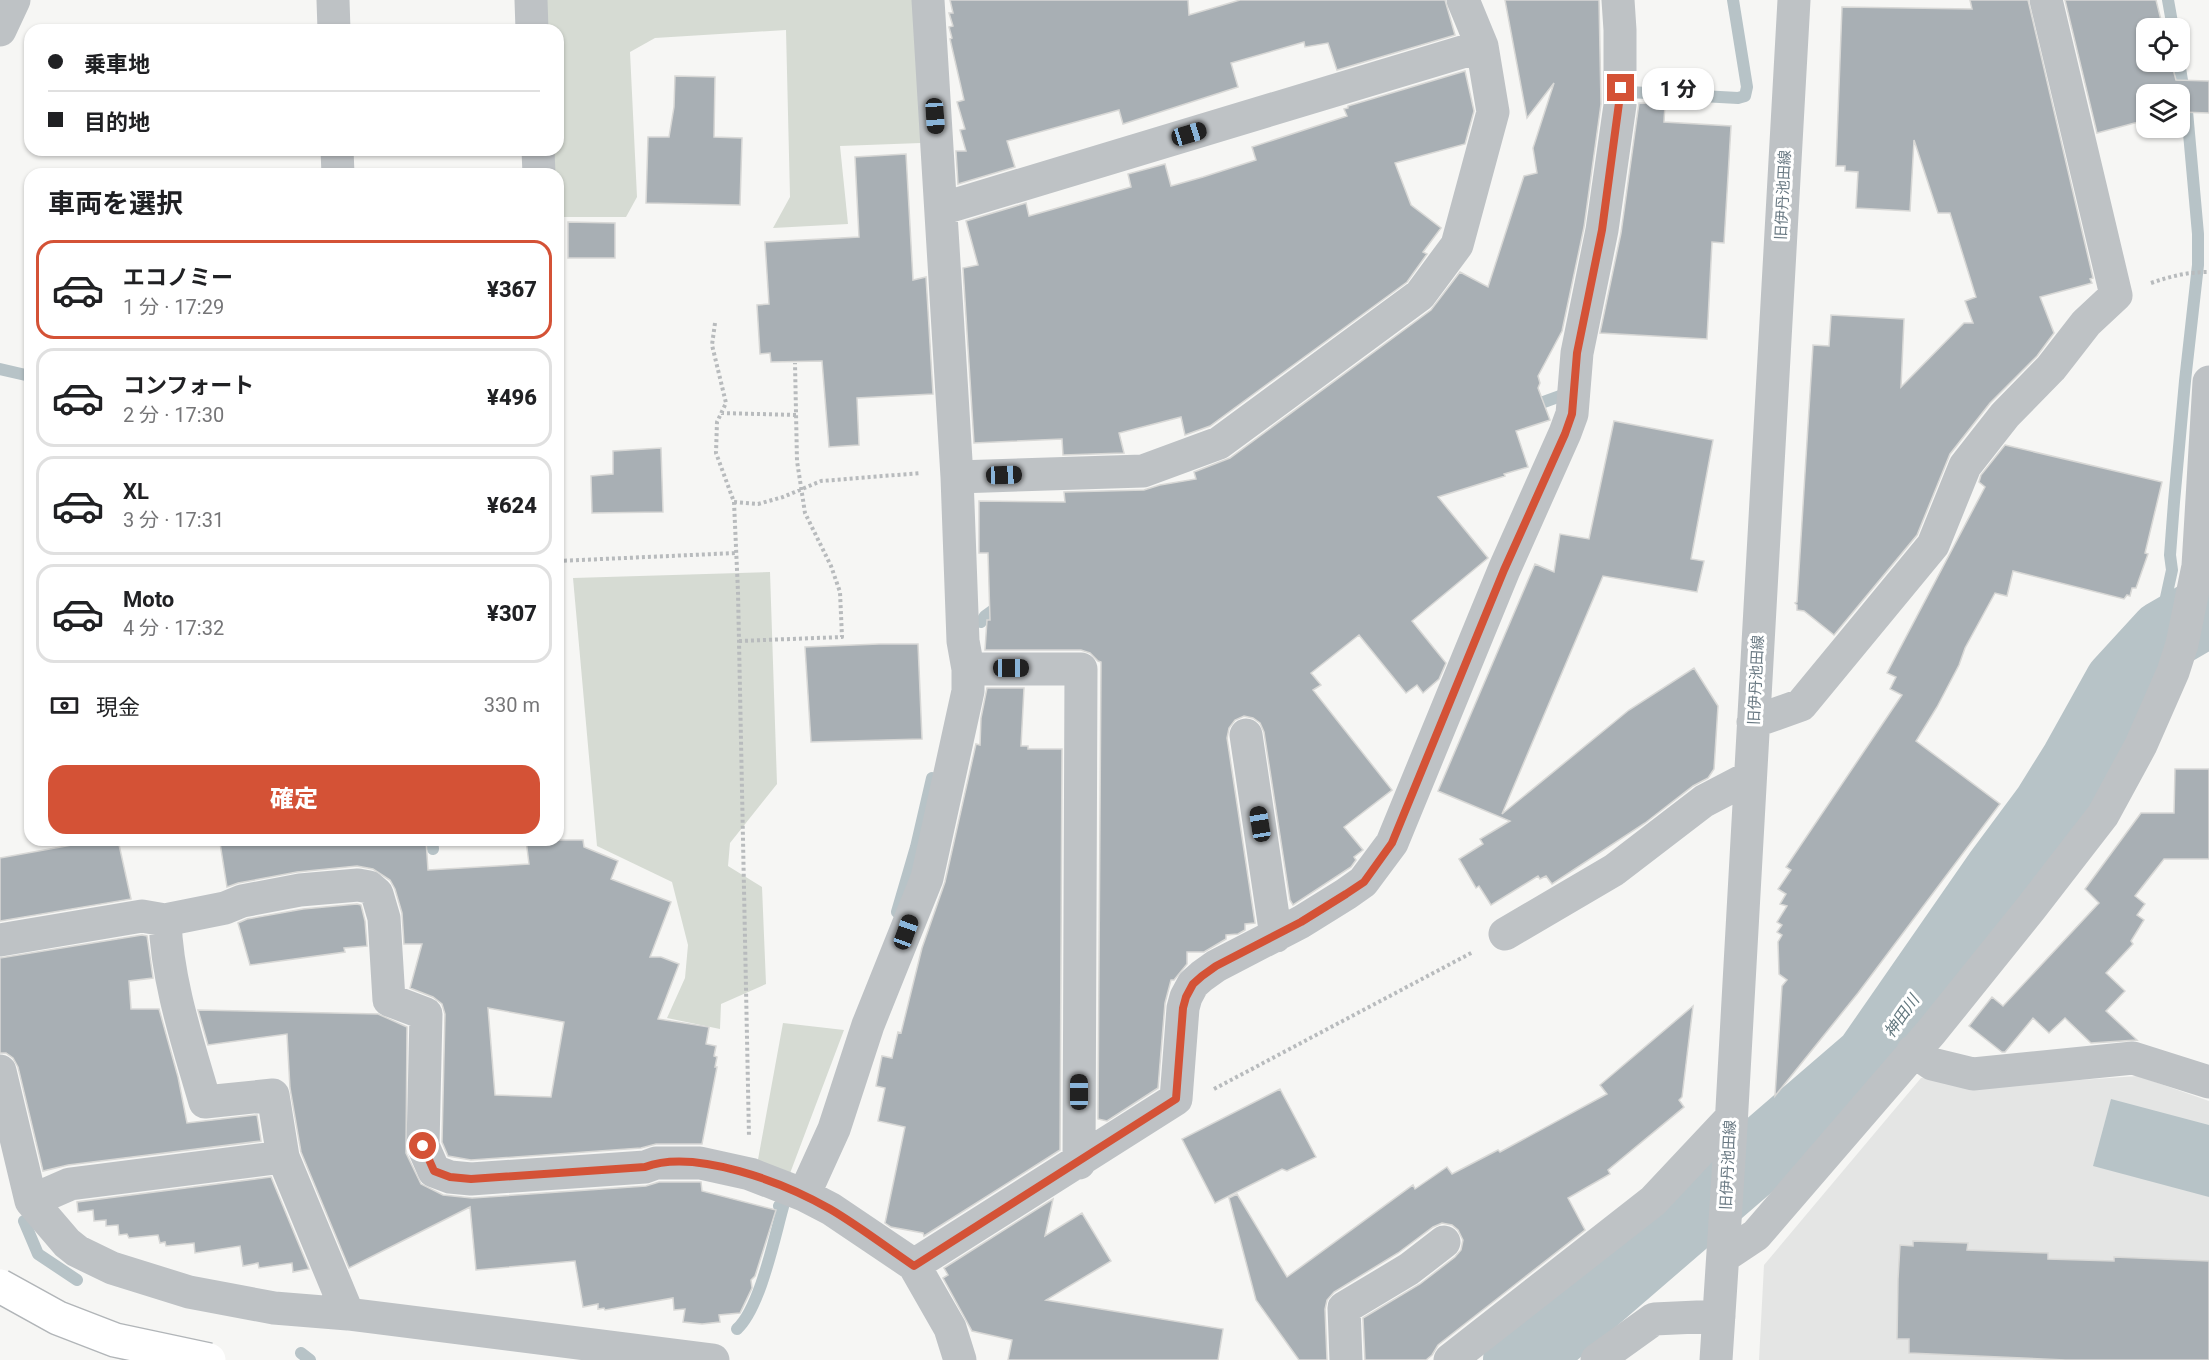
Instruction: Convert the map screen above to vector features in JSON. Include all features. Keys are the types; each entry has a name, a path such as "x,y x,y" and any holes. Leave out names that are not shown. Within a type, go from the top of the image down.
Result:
{"highway":[{"path":"0,1286 58,1318 116,1340 209,1360"}],"street":[{"path":"0,30 14,0"},
{"path":"333,0 334,24"},
{"path":"531,0 532,24"},
{"path":"804,1195 834,1129 868,1025 927,878 968,691 968,669 963,641 957,477 928,0"},
{"path":"957,477 1143,471 1219,443 1420,295 1457,245 1493,112 1482,46 1463,0"},
{"path":"914,1266 1079,1163 1176,1099 1183,1008 1193,984 1216,966 1276,936 1364,882 1392,843 1504,570 1572,414 1577,353 1602,230 1620,105 1618,0"},
{"name":"旧伊丹池田線","path":"1716,1360 1794,0"},
{"path":"1754,722 1801,705 1933,545 1965,465 2005,415 2051,368 2086,323 2116,295 2046,0"},
{"path":"940,209 1482,46"},
{"path":"1723,1257 1756,1235 1932,1031 2103,815 2141,745 2173,672 2182,644 2204,551 2209,382"},
{"path":"968,669 1081,669 1079,1163"},
{"path":"1246,735 1276,936"},
{"path":"1505,934 1614,870 1704,801 1750,777"},
{"path":"0,940 142,916 165,920 225,908 242,901 300,890 358,885 369,887 377,894 384,918 389,1000 426,1014 423,1146 434,1171 450,1177 471,1179 645,1167 656,1163 700,1163 750,1174 804,1195 831,1209 914,1266 950,1328 960,1360"},
{"path":"165,920 166,940 179,1014 205,1102 273,1095 283,1157 348,1314"},
{"path":"1913,1051 1932,1064 1973,1074 2133,1059 2209,1082"},
{"path":"0,1071 31,1201 67,1243 112,1268 189,1292 274,1308 348,1314 713,1360"},
{"path":"1450,1360 1653,1201 1730,1131"},
{"path":"31,1201 70,1184 283,1157"},
{"path":"1346,1360 1344,1308 1409,1269 1444,1242"},
{"path":"1597,1360 1654,1319 1719,1316"}],"path":[{"path":"2191,272 2209,272"},
{"path":"715,323 712,345 726,403 717,422 716,453 734,502 750,1174"},
{"path":"739,641 843,637 840,592 831,566 805,513 797,462 795,363"},
{"path":"721,413 796,415"},
{"path":"734,502 758,504 783,497 821,481 922,473 957,477"},
{"path":"564,561 736,553"},
{"path":"1176,1099 1193,1100 1505,934"}],"shaded area":[{"path":"546,0 914,0 921,143 840,146 848,224 773,228 790,197 786,30 655,38 630,52 637,197 626,217 564,217 564,168 554,168 553,156 564,156 564,24 548,24"},
{"path":"770,572 777,784 730,843 728,866 762,887 766,984 721,1004 720,1029 667,1018 685,978 688,945 672,882 597,846 573,578"},
{"path":"783,1023 844,1030 789,1176 757,1165"},
{"path":"2138,1076 2209,1101 2209,1360 1759,1360 1764,1265 1921,1078 2066,1081"},
{"path":"2111,1099 2209,1125 2209,1197 2093,1166"}],"building":[{"path":"950,0 1188,0 1189,15 1240,0 1445,0 1455,35 1337,70 1328,43 1305,47 1304,42 1231,63 1238,87 1123,124 1119,110 1007,141 1015,167 958,184 956,151 966,151 960,130 965,129 957,102 964,100 950,39 952,38 949,27 953,26 949,13 953,13"},
{"path":"1505,0 1599,0 1601,104 1584,227 1562,331 1538,376 1540,383 1538,388 1550,420 1516,431 1528,467 1438,497 1488,558 1412,621 1446,663 1439,679 1423,693 1417,685 1406,693 1359,635 1311,673 1321,685 1313,690 1392,790 1344,827 1363,850 1354,857 1356,860 1351,867 1293,905 1290,900 1264,732 1260,723 1244,716 1235,720 1229,728 1227,738 1255,923 1245,924 1245,930 1238,934 1226,935 1226,939 1204,952 1187,952 1187,964 1174,980 1171,980 1165,1003 1158,1088 1107,1121 1098,1119 1101,662 1090,653 1081,650 985,650 987,620 990,620 988,553 979,553 979,501 1065,502 1064,492 1144,490 1196,479 1194,472 1230,458 1431,310 1460,272 1488,287 1524,176 1537,173 1533,148 1554,83 1527,118"},
{"path":"1970,0 2028,0 2093,278 2090,279 2092,283 2040,297 2054,333 2037,356 1990,403 1950,454 1917,535 1834,635 1804,611 1797,610 1795,603 1797,602 1813,345 1829,346 1831,315 1904,319 1901,387 1964,323 1973,323 1965,301 1976,297 1950,213 1938,213 1914,140 1910,211 1856,208 1858,172 1845,171 1845,166 1836,166 1842,7 1972,9"},
{"path":"2065,0 2156,0 2160,18 2136,18 2136,72 2174,72 2176,80 2209,81 2209,113 2190,112 2190,84 2136,84 2136,123 2097,133"},
{"path":"1465,71 1474,111 1465,144 1395,163 1411,205 1441,228 1423,252 1427,254 1407,282 1210,426 1185,435 1181,417 1119,433 1124,453 1063,455 1062,439 974,443 963,268 978,265 966,221 1026,203 1029,216 1131,187 1128,174 1165,164 1171,186 1203,177 1256,160 1252,147 1347,116 1344,109 1348,106"},
{"path":"675,76 715,77 714,137 742,138 740,205 646,203 648,137 669,137 674,107"},
{"path":"1639,103 1665,104 1664,122 1731,126 1724,243 1712,242 1707,339 1600,333 1621,233"},
{"path":"906,154 913,280 926,277 933,394 857,398 859,445 829,447 822,361 771,362 770,353 760,354 757,305 769,304 765,242 859,237 855,157"},
{"path":"568,222 615,223 615,258 568,258"},
{"path":"1614,421 1713,440 1691,559 1704,561 1697,592 1603,576 1502,814 1629,710 1694,668 1718,706 1714,769 1708,778 1693,786 1645,823 1552,884 1546,876 1540,879 1538,876 1491,905 1479,886 1476,888 1459,859 1483,844 1480,839 1510,821 1438,791 1535,564 1554,572 1560,534 1589,539"},
{"path":"2005,445 2162,482 2145,553 2148,554 2136,588 2132,588 2130,596 2127,595 2124,599 2013,571 2007,596 1995,593 1937,707 1916,741 2000,804 1858,993 1775,1096 1782,986 1787,980 1779,974 1778,942 1782,935 1777,932 1782,925 1777,922 1787,906 1780,904 1786,894 1778,889 1791,870 1786,867 1902,695 1890,689 1896,677 1887,673 1985,487 1979,482 1981,475"},
{"path":"661,448 663,512 592,513 591,476 613,474 613,451"},
{"path":"918,644 922,739 811,742 805,647"},
{"path":"987,688 1024,688 1021,746 1028,746 1028,749 1062,749 1060,1150 924,1236 923,1233 891,1227 885,1223 905,1127 878,1121 885,1088 876,1086 882,1056 892,1058 898,1032 901,1033 922,948 945,882 976,744 980,745 981,718"},
{"path":"2175,769 2209,769 2209,859 2164,859 2135,896 2145,904 2137,915 2144,920 2131,941 2133,944 2106,973 2125,991 2106,1011 2137,1040 2091,1043 2065,1018 2049,1033 2033,1018 2005,1052 2002,1052 1969,1026 1992,997 2003,1006 2099,903 2085,889 2141,813 2174,813"},
{"path":"564,840 583,840 584,847 618,861 611,879 671,902 650,957 661,957 679,964 658,1019 709,1027 706,1044 716,1046 714,1056 717,1057 715,1067 717,1067 702,1144 656,1144 641,1148 471,1160 448,1156 442,1142 445,1014 442,1004 433,997 410,988 422,944 404,944 402,913 390,880 373,869 357,866 297,872 227,887 220,846 426,846 428,870 529,864 527,846 564,846","holes":["488,1008 564,1022 551,1097 495,1095"]},
{"path":"66,846 119,846 131,899 0,921 0,858"},
{"path":"361,905 365,921 367,946 344,948 345,952 250,965 238,923 247,919 303,909"},
{"path":"147,936 153,978 129,981 131,1009 159,1009 178,1077 187,1123 257,1115 261,1141 68,1165 43,1171 18,1067 13,1058 6,1053 0,1053 0,958"},
{"path":"1693,1006 1682,1097 1679,1100 1684,1107 1608,1170 1610,1174 1568,1198 1585,1230 1438,1345 1426,1360 1365,1360 1363,1318 1420,1284 1461,1250 1463,1240 1458,1230 1452,1225 1442,1223 1433,1227 1398,1253 1334,1292 1327,1300 1325,1309 1327,1360 1299,1360 1256,1300 1229,1198 1237,1194 1287,1277 1413,1185 1415,1189 1447,1167 1452,1174 1498,1150 1500,1152 1607,1094 1600,1085"},
{"path":"198,1010 378,1014 407,1027 406,1153 421,1184 443,1195 472,1198 646,1186 659,1182 701,1182 702,1191 776,1210 755,1276 751,1280 752,1288 740,1313 719,1315 720,1322 702,1324 683,1322 685,1309 674,1310 673,1298 605,1310 604,1308 598,1309 598,1304 583,1307 575,1261 476,1270 470,1207 349,1268 301,1152 290,1088 287,1034 208,1045"},
{"path":"1280,1089 1316,1157 1287,1171 1282,1169 1215,1203 1182,1139"},
{"path":"271,1177 309,1269 293,1272 292,1263 259,1268 258,1263 243,1266 240,1246 195,1253 194,1243 166,1246 165,1242 160,1243 158,1235 129,1238 127,1234 119,1235 118,1225 106,1226 106,1220 94,1221 93,1210 78,1212 77,1202"},
{"path":"1053,1199 1045,1236 1082,1213 1111,1261 1046,1300 1223,1329 1218,1360 1008,1360 1012,1340 972,1331 943,1278 948,1275 944,1268"},
{"path":"1913,1241 1968,1243 1967,1250 2048,1253 2048,1259 2114,1261 2114,1257 2209,1261 2209,1360 2065,1360 1909,1353 1909,1339 1897,1339 1898,1279 1900,1245 1913,1246"}],"waterway":[{"path":"1629,92 1738,98 1745,96 1747,87 1733,0"},
{"path":"2168,0 2171,18"},
{"path":"2152,648 2160,625 2172,570 2170,555 2174,502 2198,265 2198,234 2187,111 2181,72"},
{"path":"0,369 24,375"},
{"path":"1530,407 1563,395"},
{"path":"981,622 985,616 1003,603"},
{"name":"神田川","path":"1519,1360 1535,1349 1870,1060 1999,874 2048,808 2120,684 2164,636 2209,610"},
{"path":"897,912 916,847 932,778"},
{"path":"737,1329 753,1306 759,1290 783,1207 779,1206"},
{"path":"24,1221 38,1254 77,1280"},
{"path":"301,1353 310,1360"}],"route":[{"path":"423,1146 434,1171 450,1177 471,1179 645,1167 656,1163 700,1163 750,1174 804,1195 831,1209 914,1266 1079,1163 1176,1099 1183,1008 1193,984 1216,966 1301,922 1364,882 1392,843 1504,570 1572,414 1577,353 1602,230 1621,88"}]}
